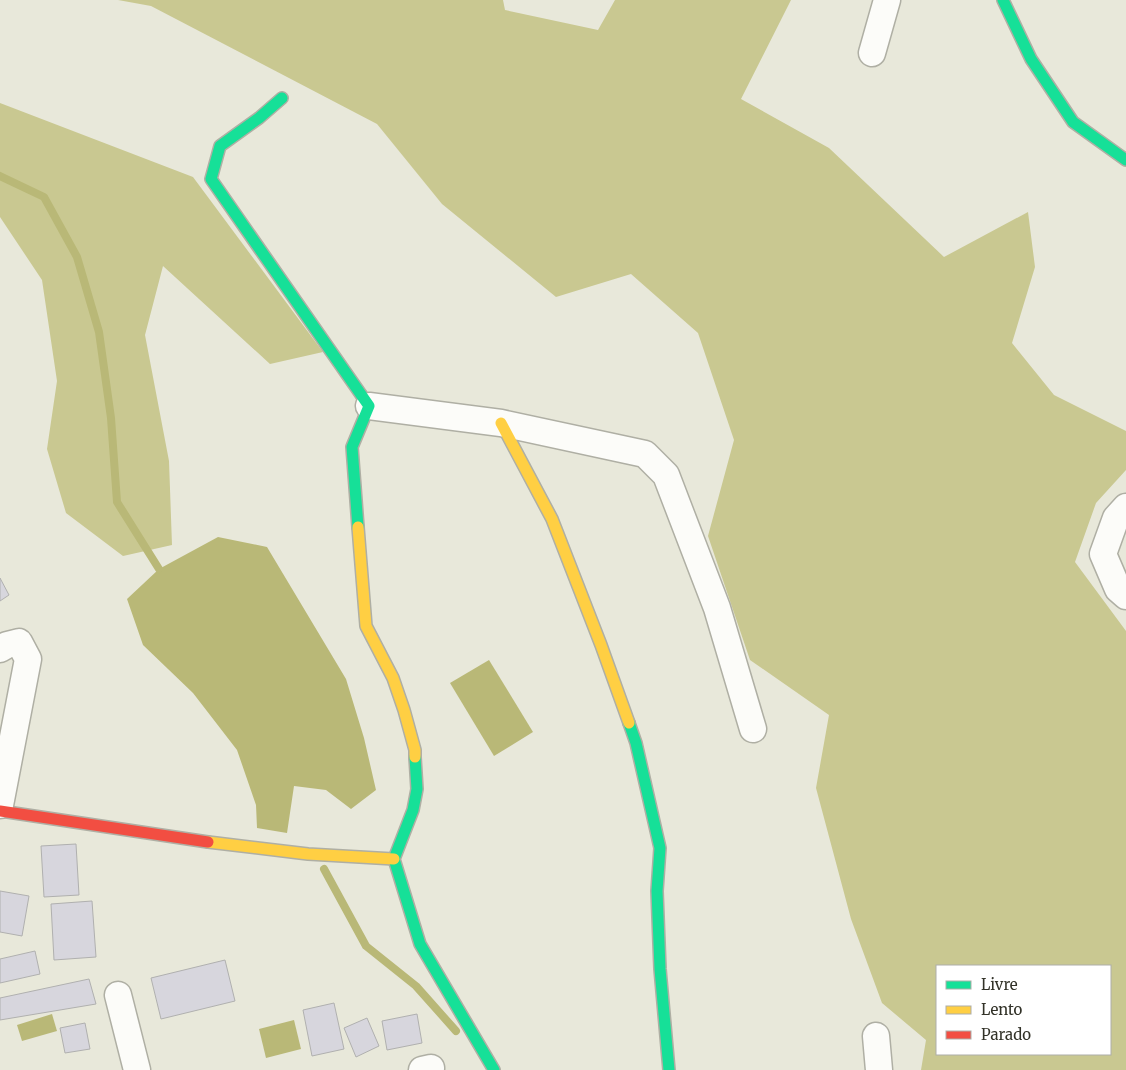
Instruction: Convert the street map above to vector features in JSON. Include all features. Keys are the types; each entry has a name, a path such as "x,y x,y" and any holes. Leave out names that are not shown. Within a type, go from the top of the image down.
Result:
{"street":[{"path":"872,53 887,0"},
{"path":"1003,0 1031,59 1072,122 1126,160"},
{"path":"282,98 259,118 220,146 211,179 370,406 501,423 644,454 666,475 717,608 753,729"},
{"path":"370,406 352,447 366,626 393,678 415,750 417,789 413,810 394,859 420,944 494,1070"},
{"path":"501,423 552,519 601,645 636,743 660,848 657,891 660,969 669,1070"},
{"path":"1126,506 1116,518 1103,554 1118,588 1126,596"},
{"path":"0,649 6,645 19,642 28,659 0,805"},
{"path":"0,811 247,848 394,859"},
{"path":"118,995 138,1070"},
{"path":"876,1036 879,1070"}],"shaded area":[{"path":"118,0 503,0 505,10 598,30 615,0 791,0 741,99 829,148 944,257 1028,212 1035,267 1012,343 1054,395 1126,431 1126,470 1096,503 1075,562 1126,631 1126,1070 921,1070 926,1040 882,1003 851,919 816,788 829,715 750,660 708,536 734,440 698,333 631,274 556,297 442,204 377,124 151,6"},
{"path":"0,103 193,177 323,352 270,364 163,266 145,335 169,461 172,545 123,556 66,513 47,449 57,381 42,280 0,217"},
{"path":"218,537 267,547 346,679 364,738 376,790 351,809 326,790 294,786 287,833 257,828 256,805 237,750 193,693 143,645 127,599 159,569"},
{"path":"489,660 533,732 494,756 450,683"},
{"path":"52,1014 57,1031 22,1041 17,1025"},
{"path":"294,1020 301,1049 266,1058 259,1029"}],"building":[{"path":"0,578 9,595 0,601"},
{"path":"76,844 79,895 44,897 41,846"},
{"path":"0,891 29,896 22,936 0,932"},
{"path":"92,901 96,957 54,960 51,904"},
{"path":"35,951 40,974 0,983 0,959"},
{"path":"225,960 235,1001 161,1019 151,978"},
{"path":"89,979 96,1004 0,1020 0,998"},
{"path":"334,1003 344,1049 312,1056 303,1010"},
{"path":"417,1014 422,1043 387,1050 382,1021"},
{"path":"367,1018 379,1046 356,1057 344,1028"},
{"path":"85,1023 90,1049 65,1053 60,1028"}],"waterway":[{"path":"0,176 44,197 77,257 99,332 111,418 117,502 159,569"},
{"path":"324,869 366,946 416,986 456,1031"}],"traffic: fast":[{"path":"1003,0 1031,59 1073,122 1126,160"},
{"path":"282,98 259,118 220,146 211,179 369,406 352,447 358,527"},
{"path":"629,723 636,743 660,848 657,891 660,969 669,1070"},
{"path":"415,757 417,789 413,810 394,859 420,944 494,1070"}],"traffic: slow":[{"path":"501,423 552,519 629,723"},
{"path":"358,527 366,626 393,678 404,710 415,750 415,757"},
{"path":"208,842 308,854 394,859"}],"traffic: jam":[{"path":"0,811 208,842"}]}
